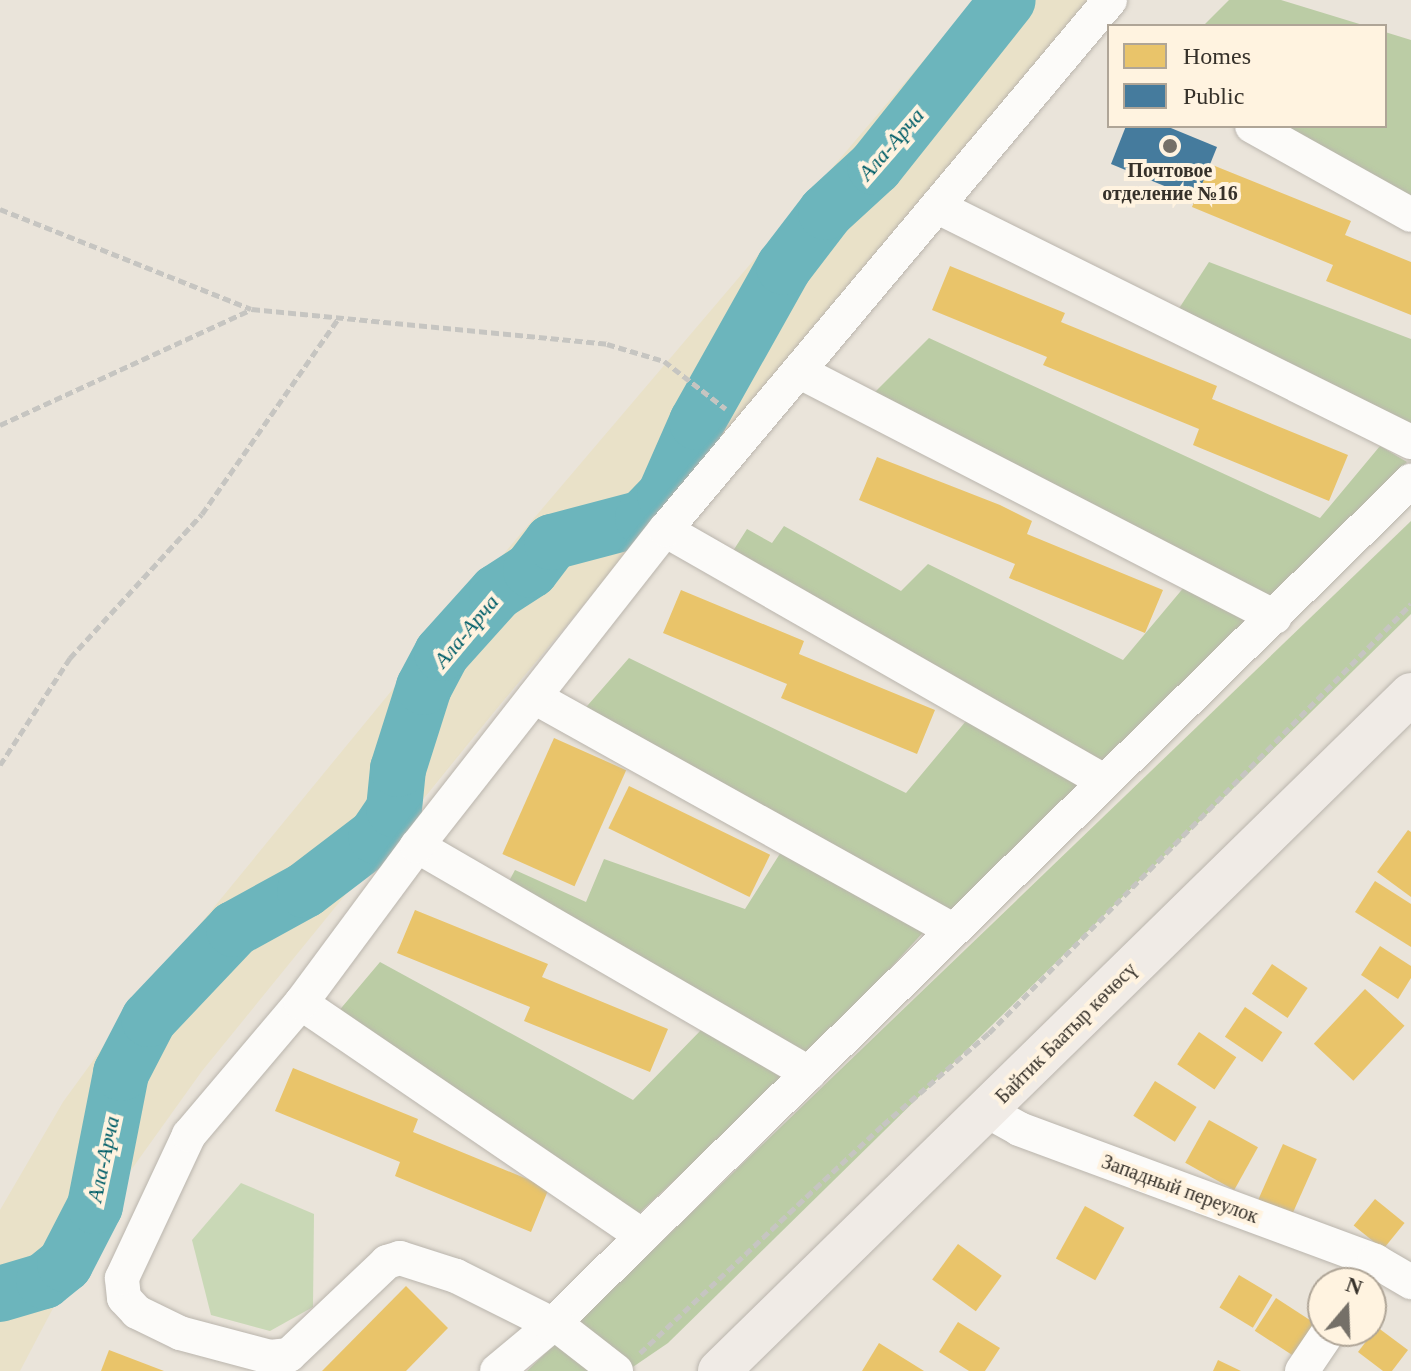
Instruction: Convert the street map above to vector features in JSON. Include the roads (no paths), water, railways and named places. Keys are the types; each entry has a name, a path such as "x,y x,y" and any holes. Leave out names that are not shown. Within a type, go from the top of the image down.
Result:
{"main road":[{"name":"Байтик Баатыр көчөсү","path":"719,1371 1411,694"}],"street":[{"path":"622,1366 583,1342 456,1276 400,1258 387,1262 289,1355 270,1357 180,1333 128,1306 122,1278 189,1135 301,1003 417,846 665,530 802,373 938,207 1097,39 1110,0"},
{"path":"1256,128 1411,215"},
{"path":"938,207 1411,442"},
{"path":"802,373 1275,617"},
{"path":"497,1371 551,1326 640,1234 809,1073 1411,481"},
{"path":"665,530 1104,781"},
{"path":"534,697 953,930"},
{"path":"417,846 809,1073"},
{"path":"301,1003 640,1234"},
{"name":"Западный переулок","path":"987,1111 1019,1129 1356,1267"},
{"name":"Западный переулок","path":"1387,1276 1411,1282"},
{"path":"1302,1371 1318,1347"}],"waterway":[{"name":"Ала-Арча","path":"0,1294 44,1281 65,1264 95,1206 121,1073 149,1019 234,929 305,890 376,836 394,809 398,769 424,687 442,653 497,592 531,570 552,542 643,518 665,495 697,422 784,267 826,212 875,167 1008,0"}],"place":[{"name":"Почтовое отделение №16","path":"1170,146"}]}
